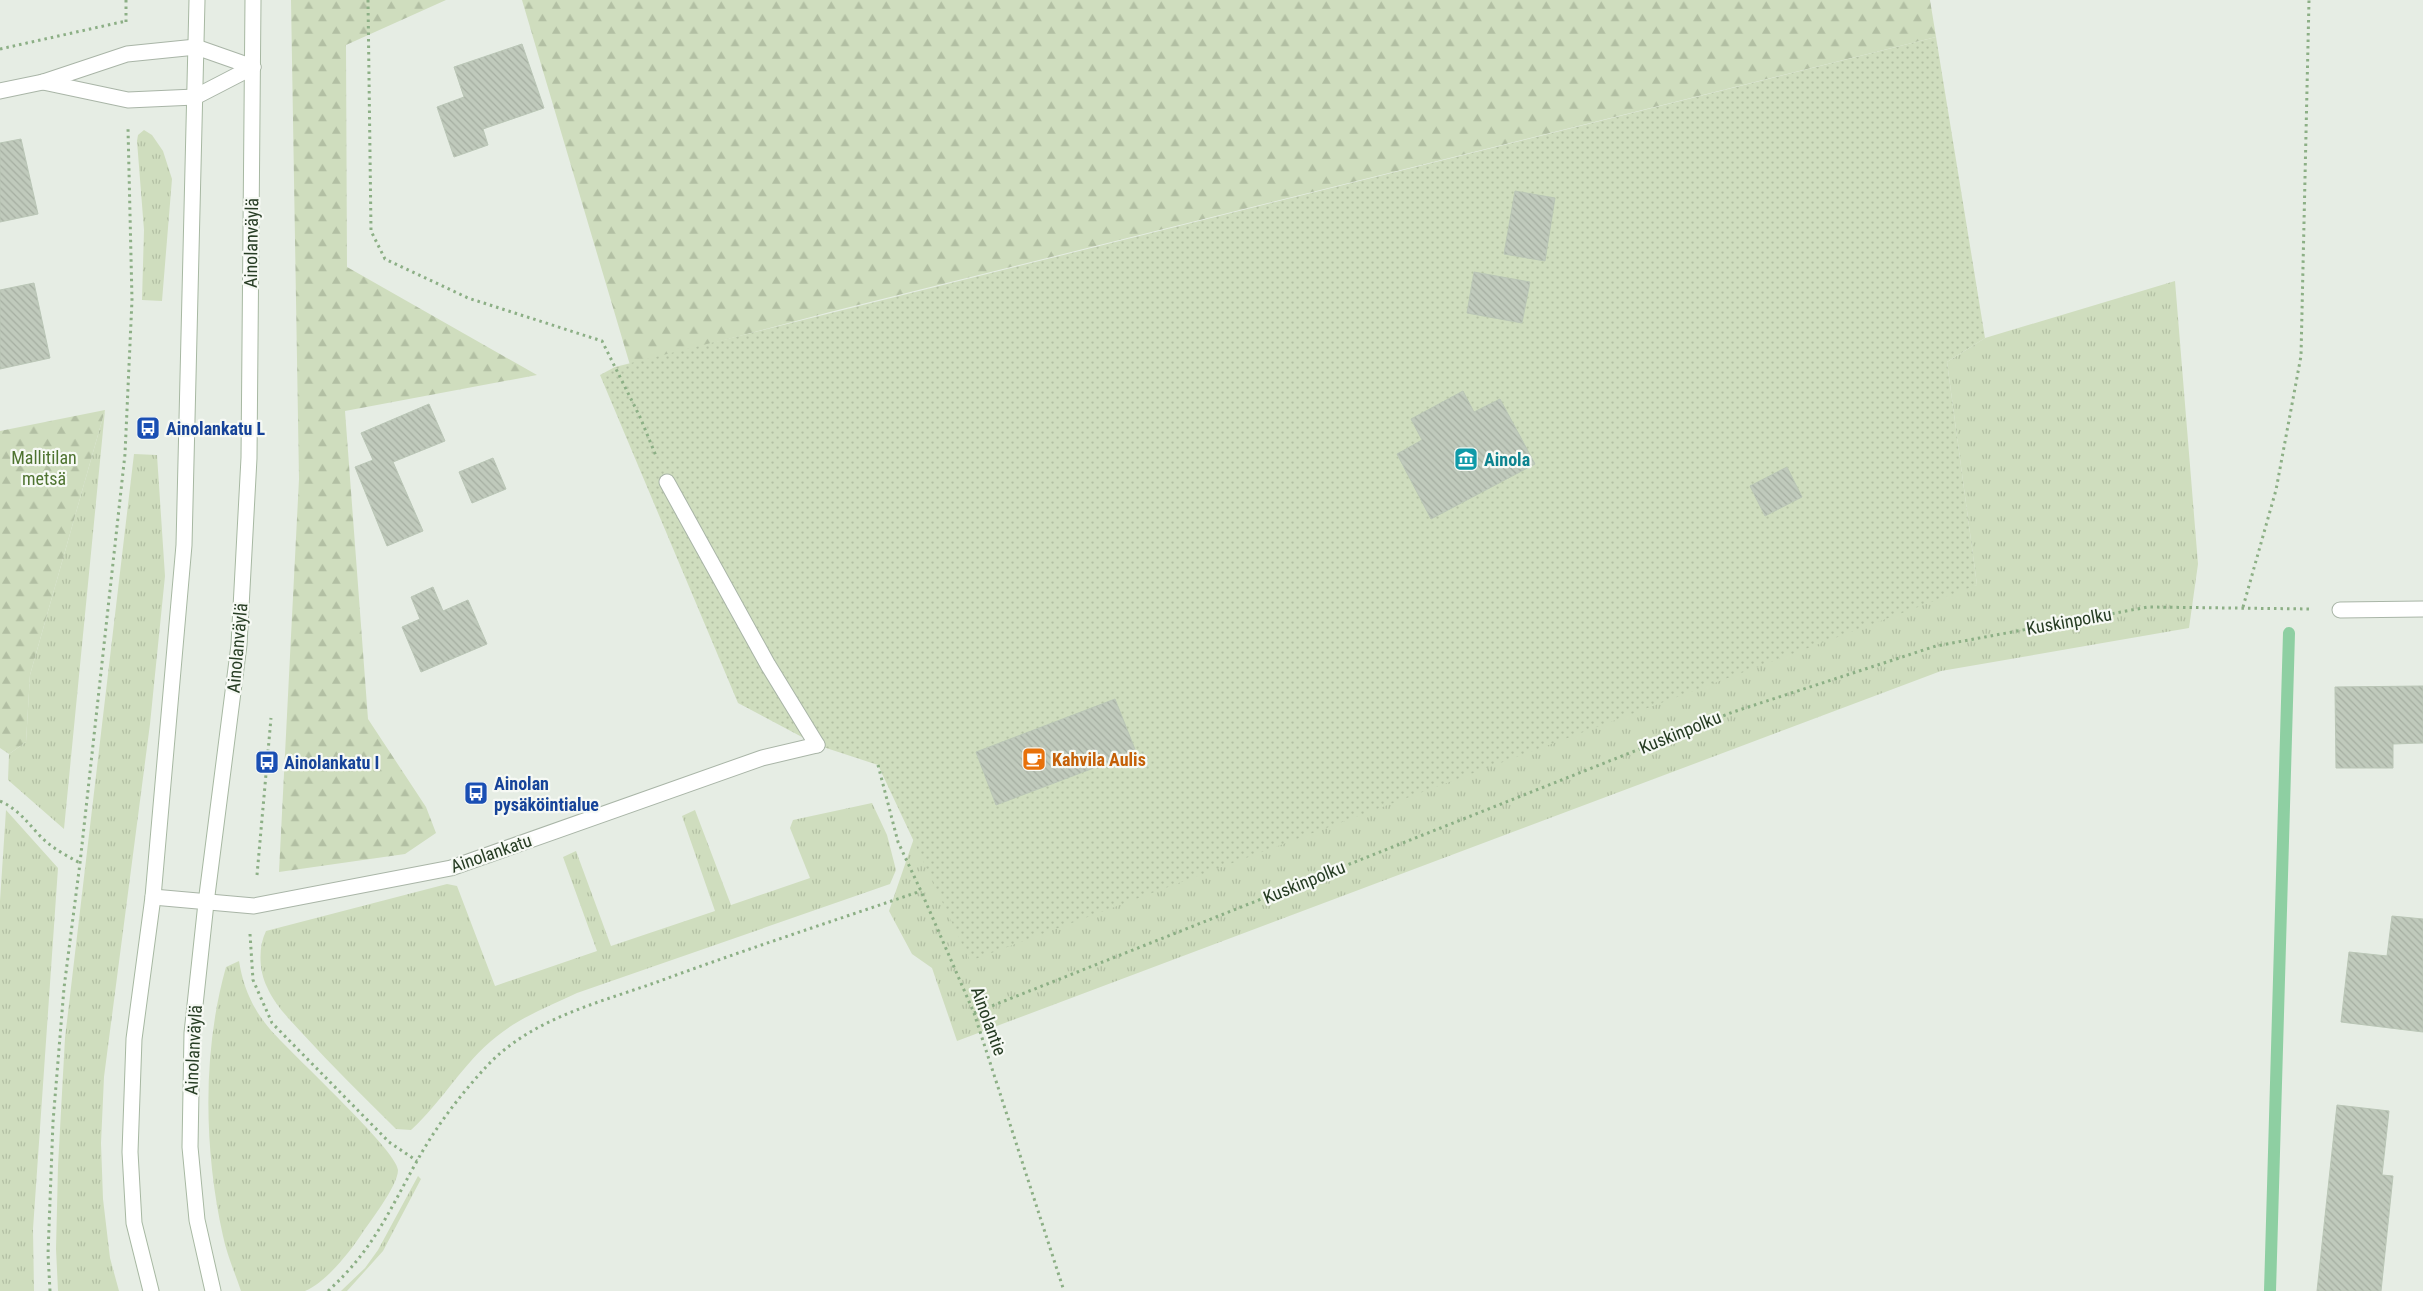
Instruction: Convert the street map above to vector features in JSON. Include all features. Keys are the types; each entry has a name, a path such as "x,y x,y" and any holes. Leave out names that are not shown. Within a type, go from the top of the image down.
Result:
{"main road":[{"path":"150,1291 134,1222 130,1152 134,1039 153,897 184,545 197,0"},
{"name":"Ainolanväylä","path":"213,1291 197,1220 190,1147 192,1033 240,626 249,458 253,0"},
{"path":"0,91 43,82 128,54 196,47 253,67"},
{"path":"43,82 128,100 195,98 253,67"},
{"name":"Ainolankatu","path":"153,897 254,906 451,868 762,758 817,745 768,665 667,482"},
{"path":"2340,610 2423,609"}],"path":[{"path":"126,0 128,54"},
{"path":"368,0 371,231 385,259 468,298 602,341 640,417 667,482"},
{"path":"2243,607 2276,490 2301,356 2309,0"},
{"path":"0,48 126,21"},
{"path":"50,1291 48,1254 54,1112 64,988 80,863 125,454 132,300 128,100"},
{"name":"Kuskinpolku","path":"974,1013 1733,712 1936,646 2148,607 2340,610"},
{"path":"271,718 250,939 253,980 272,1023 389,1142 417,1160"},
{"name":"Ainolantie","path":"878,765 898,842 974,1013 1064,1291"},
{"path":"0,801 10,806 55,848 80,863"},
{"path":"328,1291 367,1250 395,1205 417,1160 449,1112 487,1066 528,1033 561,1016 702,965 921,892"}],"green space":[{"path":"291,0 446,0 346,45 347,267 537,375 345,411 368,719 426,807 436,833 405,854 279,872 299,479"},
{"path":"522,0 1930,0 1936,37 830,312 630,365"},
{"path":"1936,37 1985,338 1947,362 1977,585 970,961 878,765 817,745 738,703 600,375 615,367"},
{"path":"144,130 152,135 163,151 172,179 162,301 142,300 144,230 137,141 138,135"},
{"path":"2175,281 2198,564 2189,628 1941,671 957,1041 932,968 912,954 889,911 925,806 1977,585 1947,362 1985,338"},
{"path":"105,410 64,829 8,780 9,754 26,742 30,675"},
{"name":"Mallitilan metsä","path":"105,410 30,675 26,742 9,754 0,748 0,431"},
{"path":"134,454 157,455 165,576 150,724 104,1077 101,1143 103,1199 110,1258 119,1291 58,1291 56,1249 58,1166 65,1038"},
{"path":"872,803 887,835 896,870 890,884 577,993 535,1012 505,1030 484,1047 411,1130 396,1129 292,1023 278,1006 264,981 260,959 263,937 266,931 447,884 457,886 495,986 597,951 563,857 576,851 611,946 715,911 682,816 695,810 731,905 810,878 790,828 793,820"},
{"path":"6,810 58,868 33,1229 34,1291 0,1291 0,901"},
{"path":"239,961 249,996 269,1028 381,1143 393,1159 398,1170 397,1177 389,1194 350,1250 328,1275 305,1291 241,1291 223,1236 212,1170 209,1136 209,1067 218,999 226,967"},
{"path":"418,1176 421,1179 383,1251 347,1291 341,1291 365,1268 378,1250"}],"building":[{"path":"522,44 544,108 483,129 488,145 454,157 437,107 464,97 454,67"},
{"path":"21,139 38,214 0,222 0,143"},
{"path":"1515,191 1555,198 1545,261 1504,254"},
{"path":"1474,272 1530,282 1522,323 1467,313"},
{"path":"34,283 50,358 0,369 0,290"},
{"name":"Ainola","path":"1463,391 1474,412 1500,399 1535,464 1431,519 1397,454 1422,440 1411,419"},
{"path":"429,404 445,441 393,462 423,531 387,546 355,467 373,460 361,433"},
{"path":"493,458 506,489 472,503 459,472"},
{"path":"1787,467 1802,497 1765,516 1750,486"},
{"path":"433,587 443,611 468,600 487,644 421,672 402,627 420,619 411,597"},
{"path":"2423,686 2423,743 2393,744 2393,768 2336,768 2335,687"},
{"path":"1115,699 1136,752 996,805 976,752"},
{"path":"2392,916 2423,919 2423,1032 2341,1022 2349,952 2387,956"},
{"path":"2337,1105 2389,1111 2382,1175 2393,1176 2381,1291 2317,1291"}],"waterway":[{"path":"2270,1291 2289,633"}],"place":[{"name":"Ainolankatu L","path":"148,428"},
{"name":"Ainola","path":"1466,459"},
{"name":"Kahvila Aulis","path":"1034,759"},
{"name":"Ainolankatu I","path":"267,762"},
{"name":"Ainolan pysäköintialue","path":"476,793"}]}
